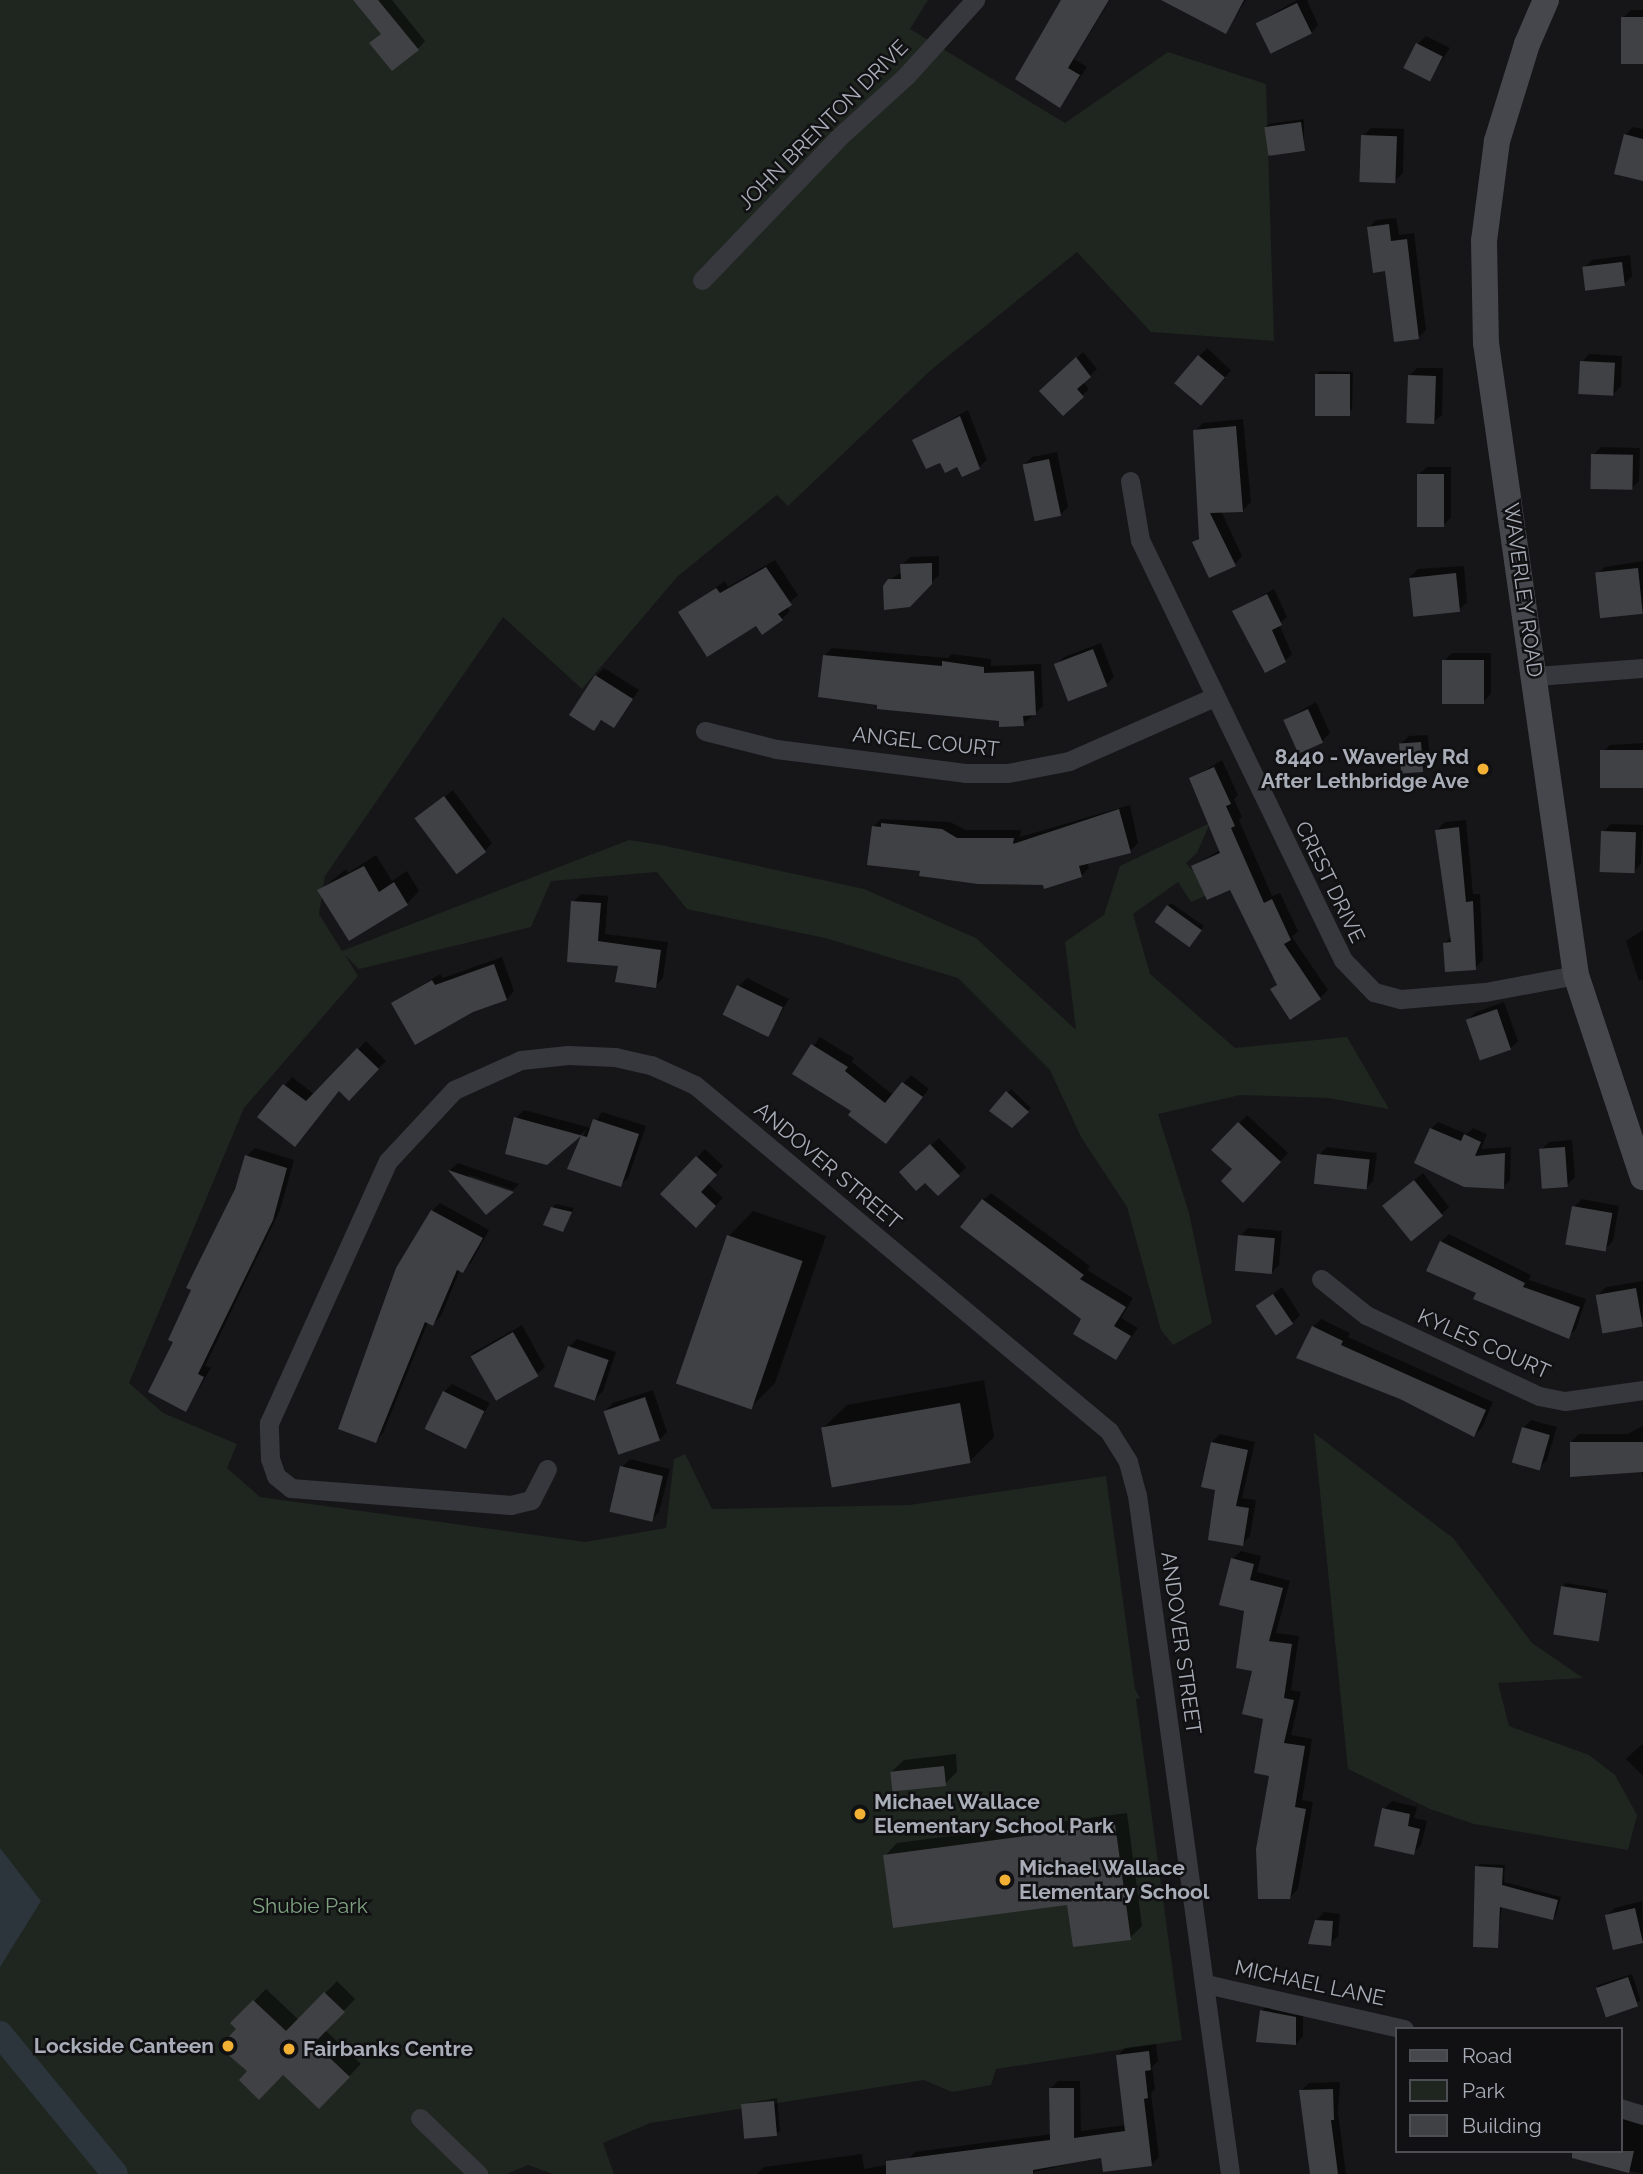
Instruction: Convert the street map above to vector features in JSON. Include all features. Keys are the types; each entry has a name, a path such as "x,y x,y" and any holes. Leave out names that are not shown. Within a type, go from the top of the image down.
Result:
{"main road":[{"name":"WAVERLEY ROAD","path":"1546,0 1518,70 1497,141 1483,282 1486,343 1536,676 1576,975 1643,1177"}],"street":[{"name":"JOHN BRENTON DRIVE","path":"702,280 838,138 906,76 975,0"},
{"name":"CREST DRIVE","path":"1130,481 1140,540 1342,960 1374,992 1401,999 1473,993 1576,975"},
{"path":"1536,676 1643,668"},
{"name":"ANGEL COURT","path":"705,731 776,749 966,773 1007,773 1069,761 1214,697"},
{"name":"ANDOVER STREET","path":"547,1469 531,1500 511,1505 291,1488 276,1476 271,1459 269,1423 388,1161 424,1118 454,1090 521,1060 615,1056 651,1065 695,1085 1109,1431 1128,1462 1137,1495 1230,2174"},
{"name":"KYLES COURT","path":"1321,1279 1366,1315 1539,1396 1565,1401 1643,1390"},
{"name":"MICHAEL LANE","path":"1206,1984 1395,2027"},
{"path":"1622,2109 1643,2115"},
{"path":"420,2118 478,2174"}],"green space":[{"name":"Shubie Park","path":"0,0 928,0 910,29 1065,123 1168,52 1266,84 1274,341 1151,332 1077,252 931,370 788,506 777,495 677,577 582,689 503,617 325,876 319,914 342,951 629,840 864,889 976,938 1076,1030 1065,942 1104,915 1120,866 1210,823 1197,853 1186,863 1212,893 1191,902 1178,882 1133,914 1150,974 1235,1048 1347,1037 1389,1109 1328,1098 1240,1095 1158,1114 1189,1213 1212,1323 1173,1345 1161,1330 1127,1207 1081,1137 1050,1070 958,978 825,938 687,909 657,872 551,881 531,927 359,969 345,955 358,976 244,1108 129,1383 163,1413 237,1444 227,1468 260,1497 585,1542 666,1528 674,1459 685,1454 712,1509 909,1505 1106,1476 1135,1689 1140,1698 1136,1699 1182,2040 996,2069 991,2085 952,2092 924,2080 650,2123 603,2143 614,2174 553,2174 528,2165 507,2174 0,2174"},
{"path":"1314,1433 1453,1538 1532,1643 1583,1678 1498,1683 1509,1726 1589,1755 1615,1775 1637,1815 1628,1850 1474,1824 1430,1809 1348,1769"}],"shaded area":[{"path":"0,1848 41,1901 0,1967"}],"building":[{"path":"353,0 378,0 419,50 392,71 369,43 381,34"},
{"path":"1061,0 1109,0 1068,68 1080,75 1060,108 1015,79"},
{"path":"1161,0 1244,0 1226,34"},
{"path":"1297,3 1312,34 1271,54 1256,23"},
{"path":"1621,17 1643,17 1643,64 1621,64"},
{"path":"1416,43 1443,57 1430,82 1403,68"},
{"path":"1301,122 1305,151 1268,156 1264,127"},
{"path":"1624,134 1643,139 1643,181 1614,174"},
{"path":"1361,135 1397,136 1395,183 1359,182"},
{"path":"1389,224 1391,241 1407,239 1419,339 1394,342 1385,271 1373,273 1367,227"},
{"path":"1622,262 1625,286 1585,291 1582,267"},
{"path":"1198,355 1225,377 1201,406 1174,383"},
{"path":"1076,357 1091,377 1077,389 1084,397 1063,416 1039,391"},
{"path":"1580,361 1615,363 1613,396 1578,394"},
{"path":"1315,374 1350,374 1350,416 1315,416"},
{"path":"1408,375 1436,376 1434,424 1406,423"},
{"path":"960,416 980,469 962,477 957,467 945,473 940,463 926,469 912,440"},
{"path":"1236,426 1243,512 1210,513 1236,566 1209,578 1192,542 1199,539 1193,430"},
{"path":"1591,454 1633,455 1632,490 1590,489"},
{"path":"1049,459 1061,516 1035,521 1023,465"},
{"path":"1417,474 1444,474 1444,527 1417,527"},
{"path":"932,563 932,584 910,607 884,610 883,586 888,579 901,579 900,564"},
{"path":"766,567 792,605 778,614 783,620 762,635 756,626 707,657 678,612 716,588 720,593"},
{"path":"1638,568 1643,614 1600,618 1595,572"},
{"path":"1456,573 1460,612 1413,617 1409,578"},
{"path":"1267,594 1282,625 1272,630 1286,662 1265,673 1232,611"},
{"path":"1093,649 1107,686 1068,701 1054,664"},
{"path":"823,655 942,666 942,661 984,667 984,673 1034,671 1036,715 1023,716 1024,726 999,727 999,721 877,709 877,705 818,697"},
{"path":"1442,660 1484,660 1484,704 1442,704"},
{"path":"595,675 633,699 614,728 601,720 594,731 569,715"},
{"path":"1308,709 1323,743 1298,754 1283,720"},
{"path":"1421,742 1423,772 1401,773 1399,744"},
{"path":"1600,750 1643,750 1643,788 1600,788"},
{"path":"1214,767 1231,804 1226,806 1235,826 1231,828 1264,903 1272,899 1291,940 1284,944 1321,999 1290,1020 1270,989 1277,985 1230,890 1207,900 1191,866 1220,853 1189,778"},
{"path":"444,796 486,852 457,874 414,818"},
{"path":"1119,809 1131,853 1079,866 1082,877 1044,889 1043,885 978,884 919,876 920,871 867,865 872,826 881,827 881,823 942,829 957,838 1014,838 1013,844"},
{"path":"1459,827 1466,902 1473,901 1476,970 1445,972 1443,943 1451,942 1435,830"},
{"path":"1601,831 1636,832 1635,873 1600,872"},
{"path":"364,866 379,892 394,882 408,905 349,941 317,890"},
{"path":"571,901 601,903 598,941 661,950 656,988 615,982 618,966 567,962"},
{"path":"1167,905 1202,930 1189,947 1155,922"},
{"path":"494,964 507,1000 473,1012 415,1045 391,1003 432,980 435,985"},
{"path":"737,985 783,1007 768,1037 723,1015"},
{"path":"1497,1009 1511,1050 1480,1060 1466,1020"},
{"path":"811,1044 848,1067 845,1071 885,1103 902,1082 923,1097 886,1144 848,1115 851,1111 792,1074"},
{"path":"357,1048 379,1069 349,1101 339,1091 295,1147 257,1117 283,1084 306,1101"},
{"path":"1006,1091 1029,1112 1012,1128 989,1111"},
{"path":"514,1117 587,1137 593,1119 639,1134 621,1187 567,1169 581,1136 547,1165 505,1154"},
{"path":"1238,1122 1281,1162 1243,1203 1221,1181 1232,1169 1211,1150"},
{"path":"1430,1128 1461,1141 1464,1134 1481,1142 1475,1156 1505,1153 1504,1189 1464,1187 1414,1163"},
{"path":"930,1144 960,1176 938,1196 925,1183 916,1191 899,1172"},
{"path":"1565,1147 1568,1187 1542,1189 1539,1149"},
{"path":"1317,1154 1370,1160 1367,1189 1314,1184"},
{"path":"245,1155 287,1168 273,1220 198,1374 204,1377 186,1412 148,1392 173,1342 168,1340 191,1290 186,1288 235,1189"},
{"path":"696,1156 717,1175 701,1192 716,1206 696,1228 660,1194"},
{"path":"448,1170 514,1192 486,1215"},
{"path":"1414,1180 1443,1216 1411,1242 1382,1206"},
{"path":"982,1199 1084,1275 1080,1279 1126,1307 1114,1326 1131,1336 1116,1360 1073,1334 1081,1319 960,1227"},
{"path":"1572,1206 1612,1213 1606,1252 1565,1244"},
{"path":"551,1207 572,1212 563,1232 543,1225"},
{"path":"431,1210 483,1238 463,1273 457,1270 433,1326 425,1322 376,1443 338,1429 396,1268"},
{"path":"727,1235 803,1261 752,1409 676,1383"},
{"path":"1238,1235 1275,1238 1272,1274 1235,1271"},
{"path":"1440,1241 1525,1283 1523,1287 1580,1307 1569,1339 1473,1299 1476,1293 1426,1271"},
{"path":"1636,1288 1643,1326 1602,1334 1596,1295"},
{"path":"1273,1294 1293,1324 1276,1336 1256,1306"},
{"path":"1312,1326 1343,1341 1341,1345 1486,1410 1474,1437 1400,1399 1296,1358"},
{"path":"513,1332 538,1376 496,1401 471,1356"},
{"path":"568,1346 609,1360 595,1401 554,1387"},
{"path":"443,1391 484,1411 466,1449 425,1429"},
{"path":"645,1397 660,1440 618,1455 603,1411"},
{"path":"960,1403 971,1463 832,1488 821,1427"},
{"path":"1522,1427 1550,1435 1540,1471 1512,1463"},
{"path":"1211,1442 1248,1450 1236,1506 1249,1508 1243,1546 1208,1540 1215,1490 1201,1487"},
{"path":"1570,1442 1643,1442 1643,1472 1570,1477"},
{"path":"620,1466 663,1476 652,1522 609,1512"},
{"path":"1231,1558 1254,1564 1250,1580 1283,1588 1269,1641 1292,1644 1284,1698 1294,1700 1284,1743 1305,1746 1295,1807 1306,1809 1290,1899 1258,1899 1256,1849 1269,1776 1254,1773 1263,1719 1242,1714 1252,1671 1236,1668 1244,1611 1219,1605"},
{"path":"1561,1586 1606,1593 1599,1642 1553,1634"},
{"path":"944,1766 946,1786 892,1792 890,1772"},
{"path":"1382,1808 1410,1814 1408,1826 1420,1829 1414,1855 1374,1846"},
{"name":"Michael Wallace Elementary School","path":"1115,1824 1131,1940 1073,1947 1067,1905 893,1928 883,1855"},
{"path":"1475,1866 1503,1868 1502,1885 1558,1900 1553,1920 1500,1907 1498,1948 1473,1947"},
{"path":"1635,1908 1643,1943 1613,1950 1605,1915"},
{"path":"1315,1920 1333,1921 1331,1946 1308,1944"},
{"path":"1628,1977 1638,2006 1606,2017 1596,1988"},
{"name":"Fairbanks Centre","path":"324,1992 345,2012 314,2043 350,2077 319,2109 283,2075 259,2100 239,2080 247,2071 219,2047 236,2029 230,2023 253,2000 286,2031"},
{"path":"1260,2010 1296,2017 1296,2045 1256,2042"},
{"path":"1149,2051 1151,2070 1145,2071 1148,2098 1144,2099 1152,2166 1103,2172 1101,2158 1033,2170 1033,2174 886,2174 886,2161 1050,2140 1049,2088 1074,2088 1074,2138 1125,2131 1116,2055"},
{"path":"1333,2089 1334,2120 1331,2120 1338,2174 1310,2174 1299,2090"},
{"path":"774,2101 777,2136 744,2139 741,2104"},
{"path":"1634,2151 1629,2173 1572,2158 1572,2153"}],"waterway":[{"path":"0,2034 115,2174"}],"place":[{"name":"8440 - Waverley Rd After Lethbridge Ave","path":"1483,769"},
{"name":"Michael Wallace Elementary School Park","path":"860,1814"},
{"name":"Michael Wallace Elementary School","path":"1005,1880"},
{"name":"Lockside Canteen","path":"228,2046"},
{"name":"Fairbanks Centre","path":"289,2049"}]}
